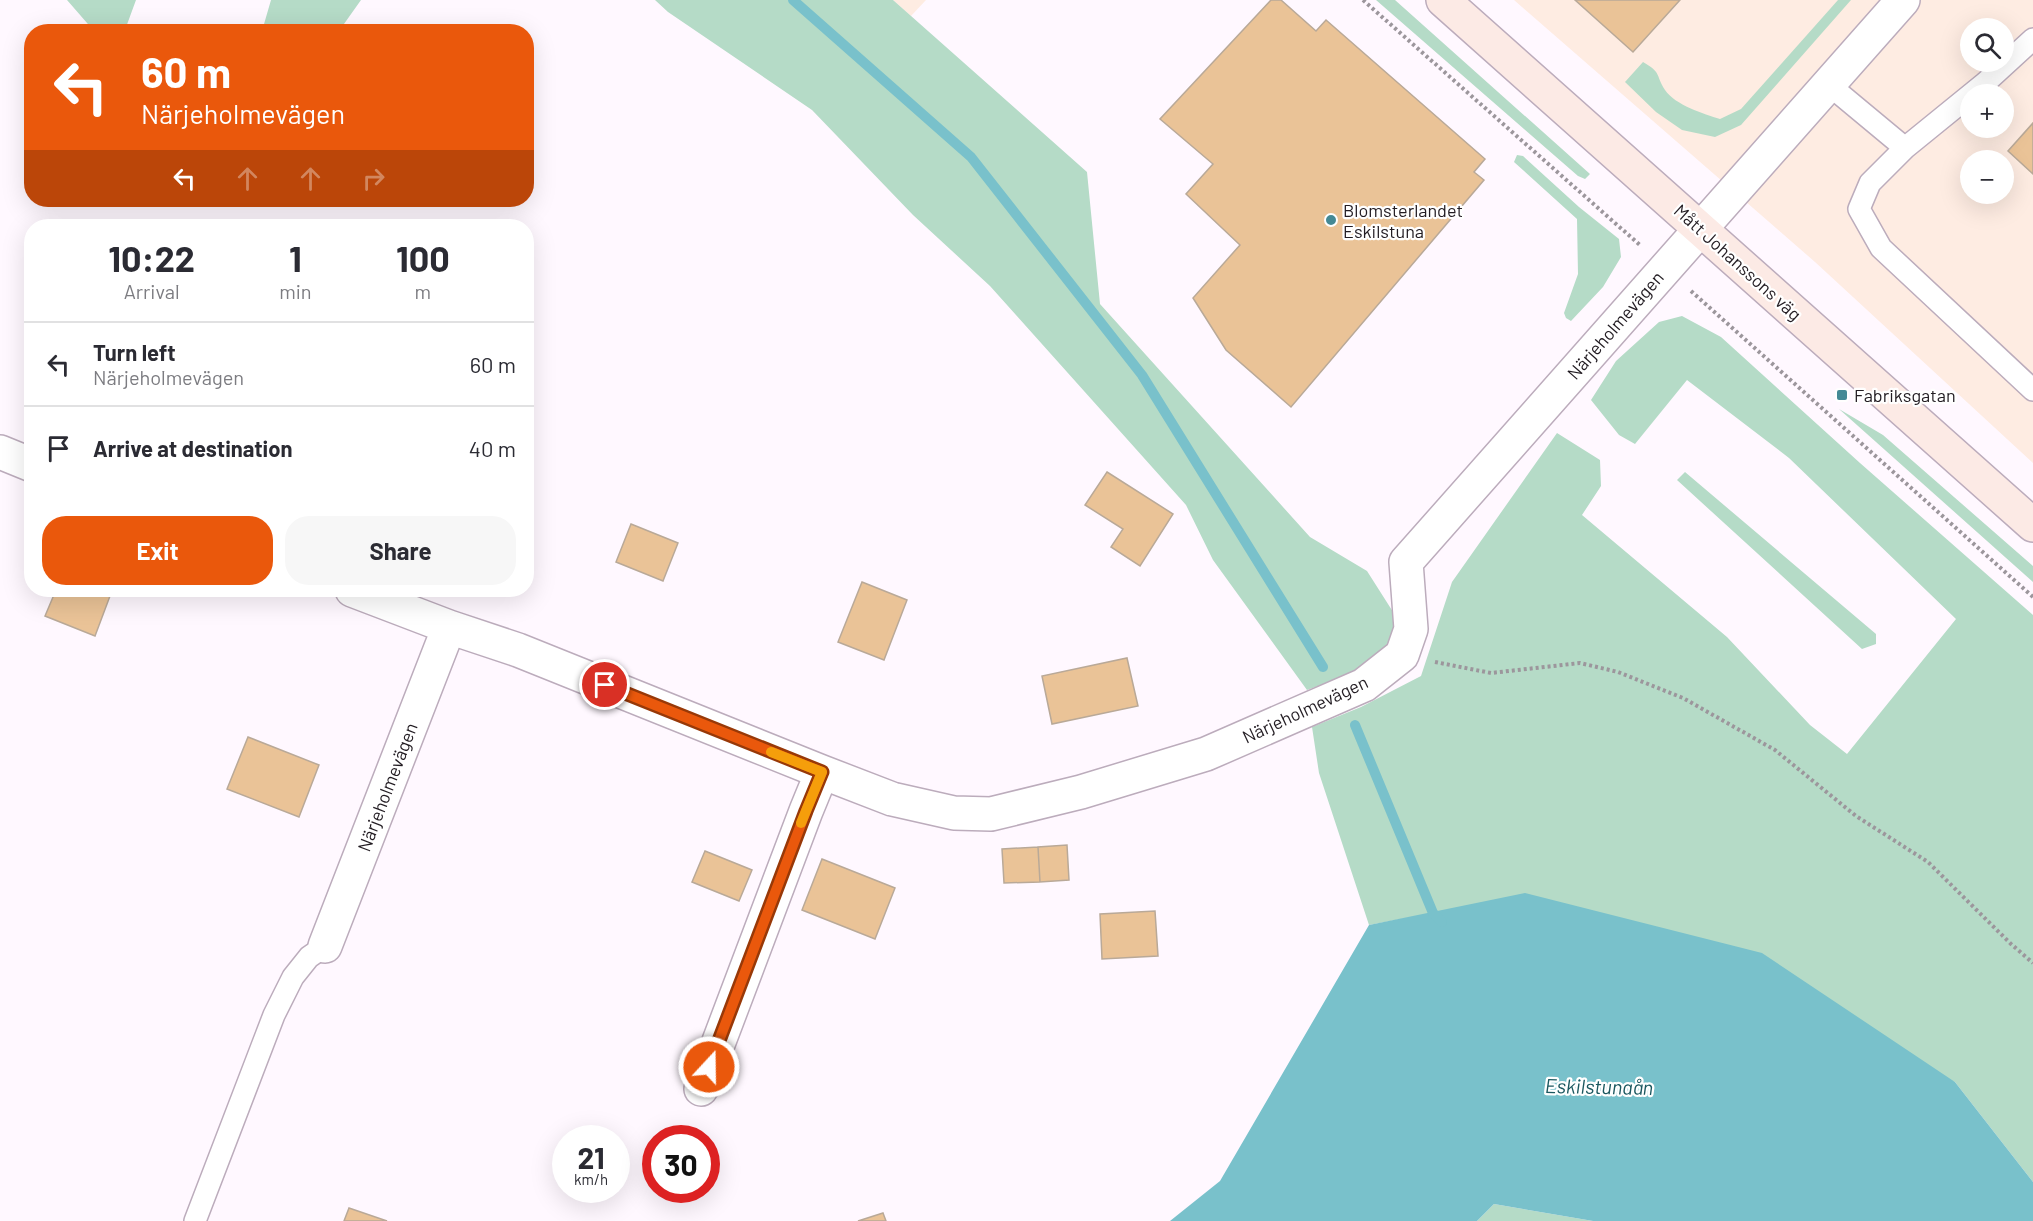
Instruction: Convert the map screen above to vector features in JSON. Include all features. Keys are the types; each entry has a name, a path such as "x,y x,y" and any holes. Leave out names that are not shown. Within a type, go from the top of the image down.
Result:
{"street":[{"name":"Mått Johanssons väg","path":"1443,0 2033,525"},
{"path":"1701,228 1903,0"},
{"name":"Närjeholmevägen","path":"370,597 518,650 822,772 892,799 921,807 954,813 991,814 1081,792 1206,754 1364,685 1402,655 1411,629 1406,562 1701,228"},
{"path":"0,453 24,462"},
{"name":"Närjeholmevägen","path":"325,946 449,627"},
{"path":"701,1089 822,772"}],"lane":[{"path":"2033,39 1985,83 1905,148 1870,183 1859,209 1881,248 2033,390"},
{"path":"1828,84 1905,148"},
{"path":"195,1221 274,1014 293,977 309,957 325,946"}],"path":[{"path":"1363,0 2033,597"},
{"path":"1402,655 1491,674 1580,663 1618,672 1683,698 1775,750 1856,816 1928,862 2033,963"}],"shaded area":[{"path":"893,0 926,0 911,16"},
{"path":"1514,0 2033,0 2033,463 1815,262"}],"green space":[{"path":"67,0 136,0 127,24 88,24"},
{"path":"271,0 361,0 344,24 264,24"},
{"path":"655,0 893,0 1087,172 1100,304 1310,537 1367,571 1395,615 1390,648 1366,669 1307,690 1213,560 1186,505 990,286 913,215 812,110 668,12"},
{"path":"1376,0 1395,0 1590,174 1585,179 1578,176"},
{"path":"1838,0 1851,0 1741,125 1715,137 1682,130 1656,112 1625,82 1643,62 1656,71 1665,90 1676,100 1720,119 1741,109"},
{"path":"1517,155 1523,156 1579,207 1619,239 1621,257 1603,287 1571,321 1564,313 1578,274 1577,219 1514,162"},
{"path":"1682,316 1721,337 2033,615 2033,1182 1955,1082 1433,913 1369,925 1319,773 1312,727 1361,707 1421,676 1452,582 1557,433 1600,460 1601,486 1582,515 1727,637 1810,725 1847,754 1956,619 1789,458 1687,380 1635,444 1619,435 1591,400 1616,361 1659,322"},
{"path":"1839,409 1883,435 2033,566 2033,582"},
{"path":"1685,472 1876,634 1876,644 1862,649 1677,480"},
{"path":"1494,1204 1593,1221 1477,1221"}],"water":[{"name":"Eskilstunaån","path":"1525,893 1762,953 1955,1082 2033,1182 2033,1221 1593,1221 1494,1204 1477,1221 1170,1221 1220,1181 1369,925"}],"building":[{"name":"Blomsterlandet Eskilstuna","path":"1271,0 1281,0 1316,31 1326,20 1485,159 1474,172 1484,180 1291,407 1226,350 1193,298 1240,245 1186,194 1213,164 1160,119"},
{"path":"1575,0 1680,0 1633,52"},
{"path":"2033,123 2033,174 2014,157 2014,150 2009,150"},
{"path":"1107,472 1173,514 1140,566 1111,547 1123,529 1085,505"},
{"path":"631,524 678,543 663,581 616,562"},
{"path":"862,582 907,600 884,660 838,642"},
{"path":"53,597 110,597 95,636 45,616"},
{"path":"1127,658 1138,706 1052,724 1042,676"},
{"path":"248,737 319,765 299,817 227,789"},
{"path":"1067,845 1069,880 1040,882 1038,847"},
{"path":"1038,847 1040,882 1004,883 1002,849"},
{"path":"705,851 752,870 739,901 692,882"},
{"path":"822,859 895,888 875,939 802,910"},
{"path":"1155,911 1158,956 1102,959 1100,914"},
{"path":"349,1208 387,1221 344,1221"},
{"path":"883,1213 886,1221 858,1221"}],"waterway":[{"path":"793,0 971,157 1142,375 1323,667"},
{"path":"1355,725 1433,913 1442,922"}],"slow traffic":[{"path":"771,752 822,772 801,823"}],"place":[{"name":"Blomsterlandet Eskilstuna","path":"1331,220"},
{"name":"Fabriksgatan","path":"1842,395"}],"route":[{"path":"605,685 822,772 709,1067"}]}
